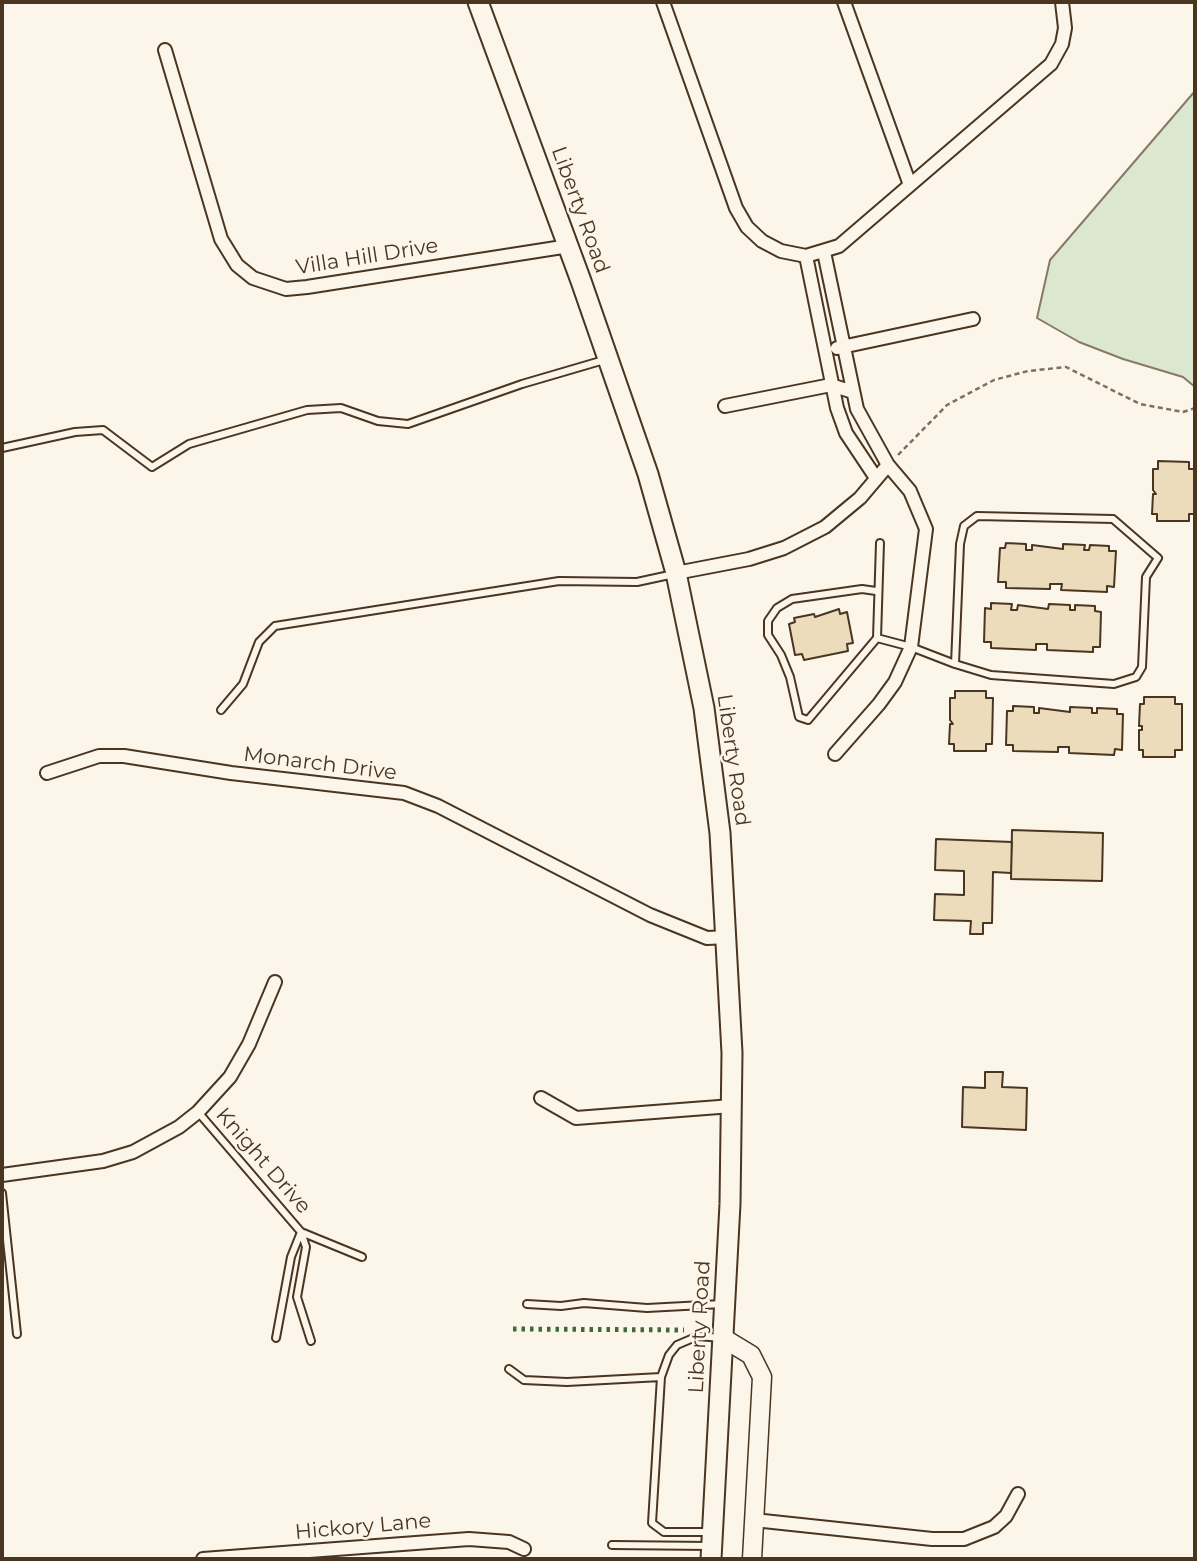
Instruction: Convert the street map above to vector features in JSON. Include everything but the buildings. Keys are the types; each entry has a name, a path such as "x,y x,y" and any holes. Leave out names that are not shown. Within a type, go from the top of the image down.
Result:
{"main road":[{"name":"Liberty Road","path":"478,2 569,246 648,474 676,573 710,748 728,937 732,1106 712,1546"}],"street":[{"path":"663,2 736,208 747,228 762,241 781,251 806,256 839,246 1051,64 1062,44 1065,28 1062,2"},
{"path":"844,2 910,185"},
{"name":"Villa Hill Drive","path":"165,50 221,239 237,265 253,278 286,289 307,287 569,246"},
{"path":"824,251 853,392 869,435 888,465 910,491 926,529 911,647 895,682 835,754"},
{"path":"806,256 831,385 846,433 876,478"},
{"path":"826,350 973,319"},
{"path":"725,406 831,385 853,392"},
{"path":"676,573 749,559 784,548 825,527 860,498 888,465"},
{"name":"Monarch Drive","path":"47,773 76,761 124,756 231,773 404,793 438,806 650,915 707,938 728,937"},
{"path":"2,1175 103,1161 133,1152 179,1127 198,1112 230,1077 249,1044 275,982"},
{"path":"541,1098 576,1118 732,1106"},
{"path":"723,1338 751,1355 762,1377 752,1559"},
{"path":"754,1520 932,1539 964,1539 994,1527 1006,1516 1018,1494"},
{"name":"Hickory Lane","path":"203,1559 468,1539 509,1542 524,1549"}],"lane":[{"path":"2,448 75,432 103,430 152,467 189,444 307,410 341,408 378,421 408,424 522,384 609,358"},
{"path":"877,638 911,647 955,664 991,675 1114,684 1136,677 1142,667 1146,577 1157,558 1113,519 977,516 964,526 960,544 955,664"},
{"path":"876,590 862,589 792,599 776,608 768,621 768,635 781,655 790,677 799,717 808,720 877,638 876,590 880,543"},
{"path":"221,710 243,684 258,642 275,626 559,581 637,582 676,573"},
{"name":"Knight Drive","path":"198,1112 301,1232"},
{"path":"2,1193 18,1334"},
{"path":"301,1232 362,1257"},
{"path":"276,1338 291,1257 301,1232"},
{"path":"301,1232 306,1247 298,1297 311,1340"},
{"path":"527,1304 561,1306 584,1303 647,1308 724,1304"},
{"path":"712,1546 664,1532 652,1523 661,1377 669,1355 677,1345 698,1336 723,1338"},
{"path":"509,1369 524,1380 567,1382 661,1377"},
{"path":"612,1545 712,1546"}],"path":[{"path":"888,465 947,405 994,380 1028,371 1066,367 1140,404 1183,412 1195,408"}],"green space":[{"path":"1195,91 1195,387 1183,377 1079,342 1037,318 1050,260"}],"hedge":[{"path":"513,1329 684,1330"}]}
